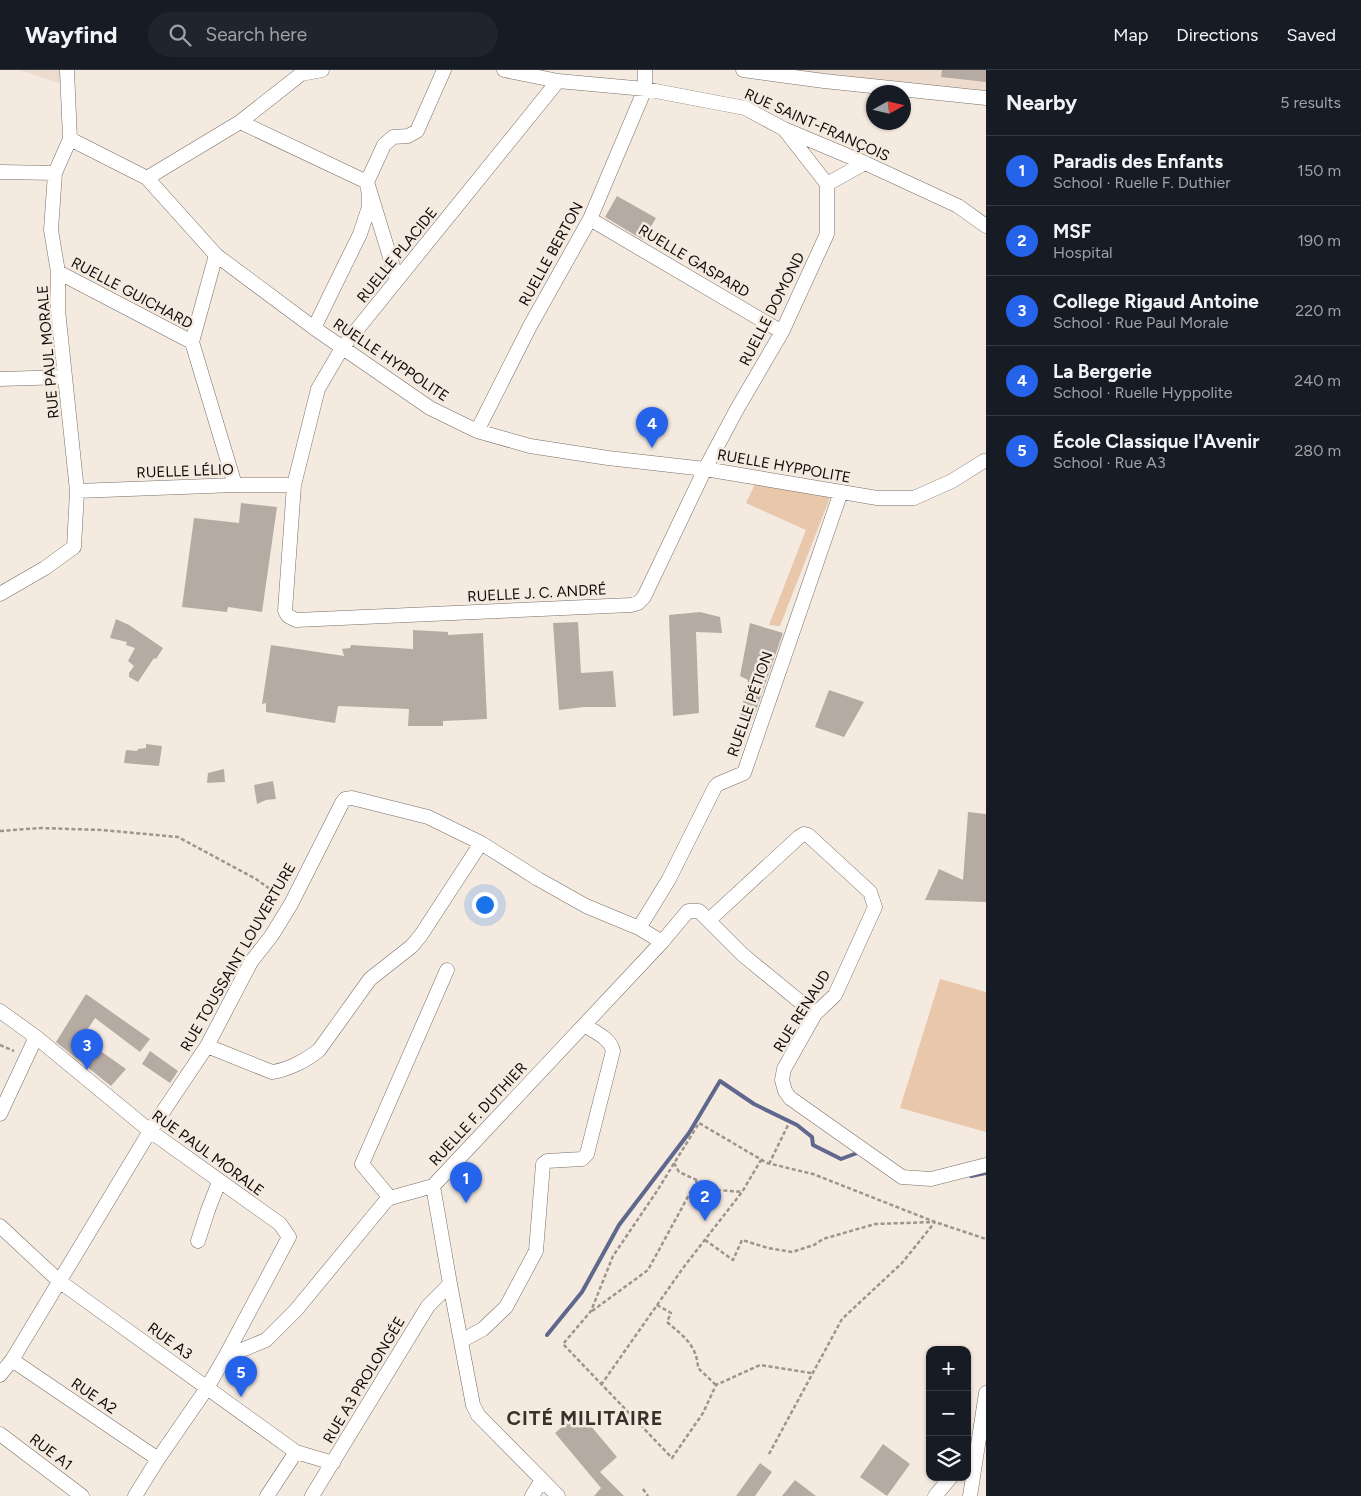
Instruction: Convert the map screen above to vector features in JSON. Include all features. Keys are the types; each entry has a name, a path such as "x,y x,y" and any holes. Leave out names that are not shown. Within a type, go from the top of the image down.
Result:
{"street":[{"name":"RUE PAUL MORALE","path":"0,594 45,568 74,547 77,491 58,310 58,272 51,230 54,173 70,140 67,70"},
{"path":"146,178 240,122 299,71 322,70"},
{"path":"314,328 360,234 369,207 367,182 384,145 393,137 408,136 417,131 444,70"},
{"name":"RUE SAINT-FRANÇOIS","path":"504,70 558,82 645,89 745,108 784,129 865,163 958,206 986,226"},
{"path":"645,70 645,89"},
{"path":"743,70 824,81 986,98"},
{"name":"RUELLE PLACIDE","path":"288,616 285,611 294,485 318,389 342,348 558,82"},
{"name":"RUELLE BERTON","path":"477,431 530,326 590,218 645,89"},
{"path":"240,122 367,182 397,280"},
{"path":"784,129 827,184 865,163"},
{"name":"RUELLE HYPPOLITE","path":"70,140 146,178 216,255 314,328 430,408 477,431 530,446 608,458 705,469 876,498 914,498 952,481 985,460"},
{"path":"0,172 54,173"},
{"name":"RUELLE DOMOND","path":"705,469 737,409 782,332 827,234 827,184"},
{"name":"RUELLE GASPARD","path":"590,218 782,332"},
{"path":"216,255 192,342 235,485"},
{"name":"RUELLE GUICHARD","path":"58,272 192,342"},
{"path":"0,379 65,377"},
{"name":"RUELLE J. C. ANDRÉ","path":"288,616 296,620 638,603 644,597 705,469"},
{"name":"RUELLE LÉLIO","path":"77,491 235,485 294,485"},
{"name":"RUELLE PÉTION","path":"639,928 668,879 715,787 744,773 840,492"},
{"name":"RUE TOUSSAINT LOUVERTURE","path":"0,1376 12,1360 150,1132 207,1046 251,962 291,904 342,803 346,799 352,798 428,817 481,843 538,879 586,906 639,928 662,942"},
{"name":"RUE RENAUD","path":"709,920 799,837 804,834 808,835 870,892 875,907 835,995 815,1014 784,1070 782,1080 785,1091 790,1098 902,1177 931,1179 986,1165"},
{"path":"207,1046 272,1072 280,1071 319,1050 370,979 412,946 421,935 481,843"},
{"name":"RUELLE F. DUTHIER","path":"558,1496 478,1416 473,1405 433,1186 662,942 688,911 699,911 709,920"},
{"path":"709,920 743,955 815,1014"},
{"path":"390,1198 362,1164 447,970"},
{"name":"RUE PAUL MORALE","path":"0,1010 36,1037 150,1132 280,1224 289,1237 225,1357"},
{"path":"461,1341 483,1329 506,1307 536,1251 542,1164 547,1161 582,1159 587,1154 613,1051 612,1045 607,1040 584,1025"},
{"path":"0,1114 36,1037"},
{"path":"198,1241 219,1182"},
{"path":"135,1496 207,1388 225,1357 266,1340 296,1310 384,1202 390,1198 433,1186"},
{"name":"RUE A3","path":"0,1226 59,1280 296,1452 333,1463"},
{"name":"RUE A3 PROLONGÉE","path":"312,1496 428,1306 450,1284"},
{"name":"RUE A2","path":"12,1360 158,1459"},
{"path":"970,1496 972,1458 983,1438 986,1393"},
{"name":"RUE A1","path":"0,1434 82,1496"},
{"path":"267,1496 296,1452"},
{"path":"532,1496 542,1480"},
{"path":"935,1496 948,1481"}],"path":[{"path":"0,831 41,828 102,830 178,837 256,879 291,904"},
{"path":"591,1311 613,1256 657,1191 699,1123 769,1164 814,1174 935,1222 986,1239"},
{"path":"769,1164 788,1125"},
{"path":"601,1384 684,1266 742,1192 761,1160"},
{"path":"674,1163 679,1172 718,1190 742,1192"},
{"path":"697,1180 648,1270 591,1311 563,1344 672,1458 703,1413 716,1385 760,1365 811,1374"},
{"path":"705,1240 733,1260 742,1240 768,1248 792,1252 814,1245 823,1239 875,1224 935,1222"},
{"path":"769,1454 842,1319 902,1263 935,1222"},
{"path":"657,1305 671,1313 667,1322 692,1344 698,1359 698,1368 716,1385"},
{"path":"643,1489 648,1496"}],"shaded area":[{"path":"20,70 71,70 70,87"},
{"path":"742,70 986,70 986,100 911,91 911,85 866,85"},
{"path":"756,482 831,495 780,626 769,625 806,530 746,503"},
{"path":"940,979 986,992 986,1132 900,1108"}],"building":[{"path":"942,70 986,70 986,82 941,77"},
{"path":"617,196 656,218 643,240 605,217"},
{"path":"241,503 277,507 262,612 228,607 227,612 182,607 194,518 239,523"},
{"path":"700,612 720,617 722,633 696,632 699,713 673,716 669,615"},
{"path":"116,619 129,625 163,648 138,682 129,677 129,673 134,666 128,661 135,648 126,645 127,642 110,638"},
{"path":"578,622 581,673 613,671 616,707 584,707 559,710 553,623"},
{"path":"750,623 783,633 753,719 740,716 748,680 740,676"},
{"path":"413,630 448,632 448,635 483,633 487,719 443,721 443,726 408,726 409,709 338,706 335,723 266,712 266,703 262,704 271,645 344,656 342,649 350,648 351,645 413,649"},
{"path":"829,690 864,702 844,737 815,727"},
{"path":"146,744 162,746 159,766 124,763 126,750 137,751 138,749 146,748"},
{"path":"224,769 225,782 207,783 208,773"},
{"path":"273,781 276,799 266,800 257,804 254,785"},
{"path":"968,812 986,814 986,902 925,900 939,869 963,880"},
{"path":"86,994 150,1039 140,1052 95,1018 82,1038 126,1069 111,1086 56,1042"},
{"path":"150,1051 178,1071 170,1083 142,1064"},
{"path":"579,1412 617,1457 600,1472 624,1496 594,1496 601,1488 555,1433"},
{"path":"883,1444 910,1464 887,1496 860,1477"},
{"path":"760,1463 772,1472 755,1496 736,1496"},
{"path":"795,1480 816,1496 782,1496"}],"waterway":[{"path":"547,1335 582,1292 619,1225 689,1133 720,1081 754,1104 797,1125 812,1137 813,1145 841,1159 859,1153"},
{"path":"971,1176 986,1173"}],"place":[{"name":"La Bergerie","path":"652,448"},
{"name":"College Rigaud Antoine","path":"87,1070"},
{"name":"Paradis des Enfants","path":"466,1203"},
{"name":"MSF","path":"705,1221"},
{"name":"École Classique l'Avenir","path":"241,1397"}],"district":[{"name":"CITÉ MILITAIRE","path":"585,1418"}]}
